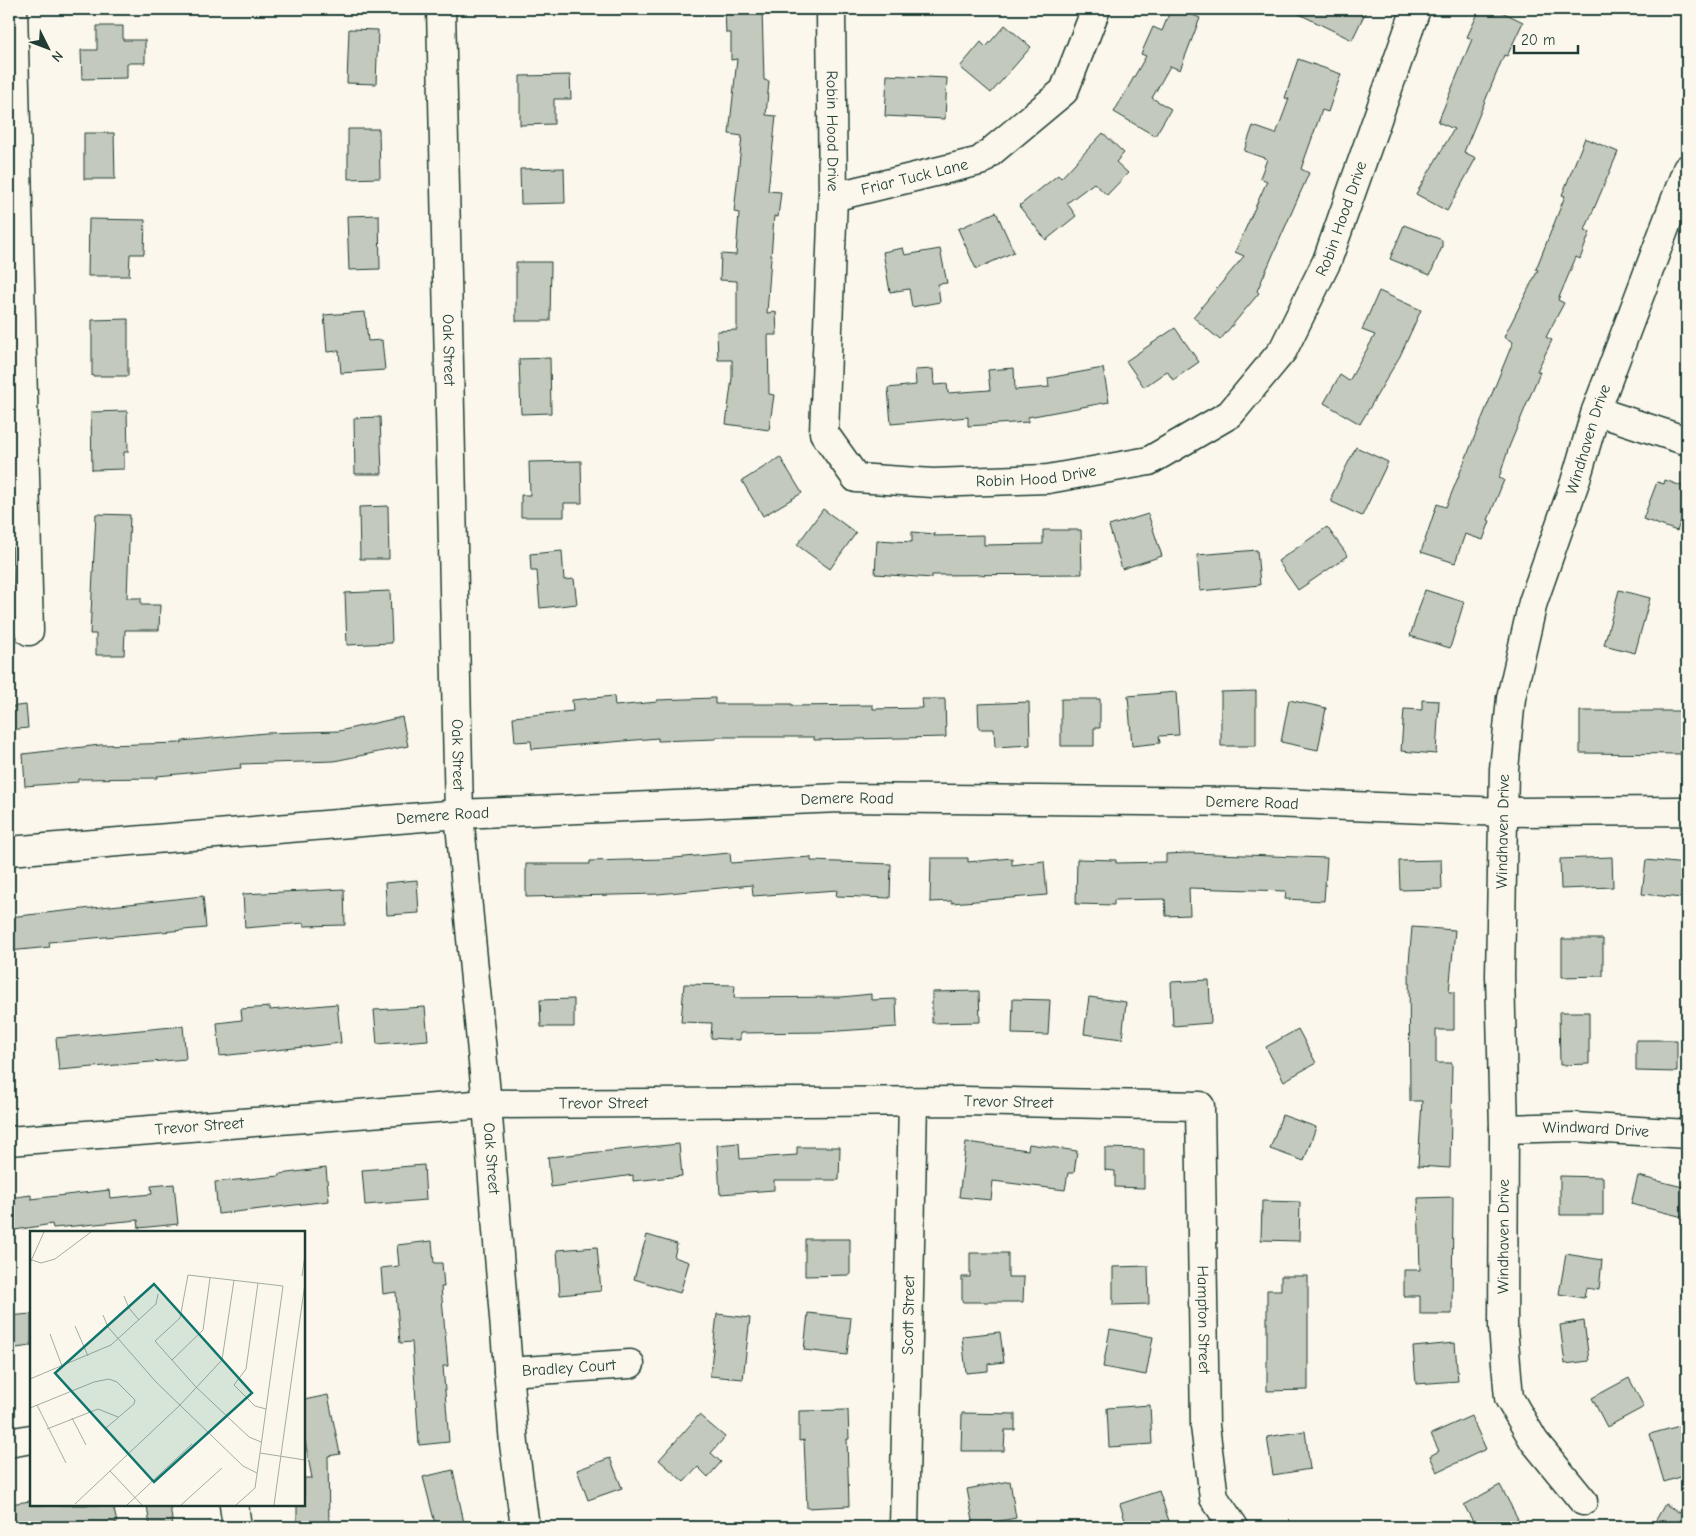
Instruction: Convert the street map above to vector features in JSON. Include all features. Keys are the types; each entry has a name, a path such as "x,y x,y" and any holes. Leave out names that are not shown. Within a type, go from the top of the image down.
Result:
{"street":[{"path":"14,9 29,631"},
{"name":"Oak Street","path":"442,9 459,814 487,1104 514,1444 525,1527"},
{"name":"Friar Tuck Lane","path":"832,197 980,161 1064,91 1096,9"},
{"name":"Robin Hood Drive","path":"831,14 832,197 824,433 856,478 933,483 1048,479 1149,462 1230,414 1283,350 1327,261 1416,9"},
{"name":"Windhaven Drive","path":"1583,1501 1534,1441 1509,1398 1502,1328 1504,1128 1500,975 1504,769 1511,698 1533,602 1576,482 1596,410 1687,169"},
{"path":"1596,410 1687,441"},
{"name":"Demere Road","path":"9,851 459,814 840,798 1248,802 1504,812 1680,811 1687,813"},
{"name":"Trevor Street","path":"9,1141 487,1104 913,1102 1125,1103 1200,1106"},
{"name":"Scott Street","path":"904,1527 913,1102"},
{"name":"Hampton Street","path":"1200,1106 1205,1426 1214,1498 1234,1527"},
{"name":"Windward Drive","path":"1504,1128 1574,1127 1687,1134"},
{"name":"Bradley Court","path":"508,1372 630,1364"},
{"path":"9,1443 30,1439"},
{"path":"234,1506 237,1527"}],"building":[{"path":"725,9 762,9 764,80 769,81 766,115 776,116 768,191 781,192 778,217 774,216 767,313 776,312 777,335 768,335 769,394 774,395 769,430 726,424 732,378 732,360 718,360 717,331 737,330 737,281 720,280 721,254 736,255 739,213 734,212 742,136 729,134 737,59 731,60 731,33 726,33"},
{"path":"1171,9 1179,9 1200,18 1180,70 1170,66 1152,98 1171,109 1155,136 1114,112 1146,56 1141,54 1153,27 1162,31"},
{"path":"1289,9 1367,9 1352,40"},
{"path":"1480,9 1496,9 1523,22 1507,56 1504,55 1464,152 1476,158 1447,211 1416,194 1454,129 1438,122 1472,39 1467,37"},
{"path":"1005,25 1031,47 991,93 960,67 981,42 986,47"},
{"path":"97,26 123,26 123,40 145,40 145,63 127,63 127,78 82,79 81,50 97,50"},
{"path":"349,29 378,30 376,84 347,83"},
{"path":"1298,59 1341,74 1328,112 1322,110 1301,169 1309,173 1257,291 1259,293 1220,340 1193,317 1244,256 1235,252 1267,181 1260,178 1267,159 1244,151 1253,126 1276,134 1289,99 1285,98"},
{"path":"570,75 571,99 554,99 554,124 520,125 520,76"},
{"path":"887,75 947,78 945,119 885,116"},
{"path":"348,129 379,129 380,178 348,179"},
{"path":"84,133 114,133 115,179 84,179"},
{"path":"1103,133 1124,153 1116,162 1128,173 1107,195 1094,183 1067,203 1076,216 1046,240 1019,206 1058,175 1061,178"},
{"path":"1585,138 1618,152 1585,230 1590,232 1580,259 1576,257 1558,300 1564,303 1546,337 1552,340 1537,371 1540,372 1509,447 1499,478 1504,480 1488,520 1490,521 1483,540 1465,534 1455,563 1421,552 1437,504 1446,507 1513,342 1504,337 1538,270 1536,269 1565,196 1562,195"},
{"path":"564,168 565,203 521,204 520,169"},
{"path":"996,212 1014,252 976,269 958,229"},
{"path":"379,215 380,269 349,270 347,216"},
{"path":"89,219 145,220 144,254 130,254 129,276 88,276"},
{"path":"1404,225 1442,240 1442,247 1430,275 1390,259"},
{"path":"903,248 905,255 940,249 947,283 938,284 940,302 912,307 909,289 890,292 883,252"},
{"path":"516,262 551,262 550,321 516,321"},
{"path":"1379,291 1421,310 1400,356 1360,424 1324,403 1340,375 1349,381 1375,335 1362,330"},
{"path":"365,312 368,341 382,340 385,370 341,373 339,351 327,352 324,315"},
{"path":"128,319 128,376 92,376 92,320"},
{"path":"1175,328 1199,362 1173,380 1167,371 1144,387 1126,361"},
{"path":"550,358 551,413 521,414 519,359"},
{"path":"1014,368 1015,390 1049,387 1048,378 1103,368 1109,402 1028,417 1028,422 968,426 968,417 891,424 888,388 916,385 915,370 933,369 934,385 947,384 948,393 990,390 988,370"},
{"path":"127,411 128,452 124,452 124,469 92,470 91,412"},
{"path":"380,417 382,474 355,474 354,418"},
{"path":"1356,447 1388,462 1362,516 1332,502 1332,495"},
{"path":"780,457 802,493 763,516 742,481"},
{"path":"581,461 582,503 564,503 564,517 521,517 521,495 530,495 529,462"},
{"path":"1665,480 1687,488 1687,504 1677,531 1643,519 1657,482 1664,484"},
{"path":"388,506 389,559 360,559 359,507"},
{"path":"823,509 856,533 830,569 797,545"},
{"path":"96,514 130,515 127,598 141,598 141,605 160,605 159,630 125,630 124,655 96,655 96,634 90,634"},
{"path":"1148,514 1162,556 1122,569 1109,526"},
{"path":"1327,527 1348,556 1298,590 1278,561"},
{"path":"1043,530 1081,530 1082,574 932,575 932,578 875,574 877,540 912,542 912,532 935,534 934,536 984,535 984,545 1043,544"},
{"path":"1257,550 1260,585 1200,591 1197,555"},
{"path":"562,551 564,580 574,579 577,604 540,608 537,571 531,571 530,554"},
{"path":"1425,590 1464,602 1450,648 1410,636"},
{"path":"1619,590 1650,598 1635,653 1604,645"},
{"path":"390,591 392,643 347,645 345,593"},
{"path":"1256,691 1256,746 1221,746 1221,692"},
{"path":"1176,692 1179,735 1159,736 1160,743 1132,746 1128,696"},
{"path":"614,696 615,706 657,702 657,700 715,698 715,704 792,704 792,706 873,705 873,709 923,708 922,699 945,699 946,737 814,740 814,737 716,737 716,739 658,741 658,738 532,749 531,741 515,742 513,717 573,711 572,700"},
{"path":"1061,699 1100,699 1100,728 1094,728 1094,746 1061,746"},
{"path":"1289,700 1326,708 1318,750 1281,742"},
{"path":"1422,700 1439,701 1436,754 1401,751 1404,709 1422,710"},
{"path":"1029,702 1030,745 995,747 994,729 979,729 978,704"},
{"path":"26,705 28,728 9,730 9,707"},
{"path":"1580,711 1685,711 1685,754 1580,753"},
{"path":"402,717 408,746 334,761 240,764 241,768 157,776 157,778 78,779 78,782 25,786 23,754 100,745 182,743 182,741 266,733 339,731"},
{"path":"730,853 731,863 811,857 811,861 891,864 890,898 836,896 837,890 753,896 752,885 658,894 526,897 526,864 590,864 590,861 663,859"},
{"path":"1189,853 1327,858 1324,901 1285,899 1286,891 1189,888 1190,915 1166,916 1165,899 1114,900 1114,905 1076,904 1077,859 1116,860 1116,863 1166,862 1166,854"},
{"path":"1612,857 1613,887 1561,889 1560,859"},
{"path":"931,858 968,858 968,862 1012,858 1012,865 1044,861 1047,895 952,903 952,901 930,902"},
{"path":"1441,860 1442,889 1400,890 1399,861"},
{"path":"1646,860 1686,864 1682,898 1642,894"},
{"path":"417,880 419,913 387,915 385,883"},
{"path":"344,889 345,925 304,926 304,923 245,928 243,894"},
{"path":"203,896 206,928 49,942 50,947 9,951 9,917"},
{"path":"1412,927 1455,930 1449,992 1454,992 1454,1030 1436,1030 1436,1063 1452,1063 1450,1168 1418,1166 1422,1101 1410,1101 1409,963"},
{"path":"1562,939 1603,939 1603,976 1562,977"},
{"path":"1209,980 1211,1023 1173,1026 1171,982"},
{"path":"684,984 735,985 734,998 842,997 871,994 871,1000 896,999 897,1027 824,1032 740,1033 740,1040 711,1038 712,1023 681,1022"},
{"path":"979,991 980,1022 932,1023 932,992"},
{"path":"1089,997 1126,1002 1122,1039 1084,1034"},
{"path":"574,999 574,1027 541,1027 540,1000"},
{"path":"1013,999 1050,1000 1048,1035 1012,1034"},
{"path":"337,1004 341,1043 220,1056 217,1023 242,1020 241,1009 270,1007 270,1010"},
{"path":"425,1007 428,1040 377,1044 374,1010"},
{"path":"1559,1012 1589,1012 1589,1064 1560,1065"},
{"path":"183,1026 186,1059 59,1070 56,1038"},
{"path":"1298,1029 1316,1063 1284,1081 1266,1047"},
{"path":"1636,1040 1677,1040 1677,1072 1636,1071"},
{"path":"1282,1115 1316,1127 1304,1161 1270,1149"},
{"path":"966,1142 1028,1150 1029,1144 1077,1151 1074,1173 1068,1173 1065,1190 993,1181 991,1200 959,1197"},
{"path":"739,1143 740,1159 797,1155 797,1147 840,1147 839,1180 774,1180 774,1190 720,1194 717,1145"},
{"path":"679,1144 682,1176 633,1181 633,1175 551,1187 548,1157"},
{"path":"1105,1148 1144,1149 1144,1188 1115,1187 1115,1171 1105,1170"},
{"path":"424,1165 426,1200 365,1205 362,1170"},
{"path":"326,1168 329,1201 218,1214 215,1182 280,1176 280,1174"},
{"path":"1560,1176 1603,1177 1603,1215 1560,1215"},
{"path":"1638,1176 1687,1188 1683,1217 1631,1204"},
{"path":"174,1184 178,1224 139,1228 138,1220 53,1228 52,1224 9,1231 9,1198 31,1195 31,1199 109,1190 110,1198 152,1194 151,1186"},
{"path":"1453,1197 1452,1314 1420,1314 1420,1296 1404,1296 1404,1270 1420,1270 1418,1198"},
{"path":"1262,1201 1300,1202 1299,1241 1261,1240"},
{"path":"647,1235 677,1244 674,1257 689,1262 680,1293 634,1279"},
{"path":"805,1239 850,1239 850,1275 805,1276"},
{"path":"432,1241 434,1263 442,1263 444,1287 441,1287 448,1366 443,1366 449,1442 419,1445 412,1342 400,1343 396,1292 383,1294 381,1268 399,1266 397,1245"},
{"path":"597,1247 601,1291 560,1295 557,1250"},
{"path":"970,1253 1008,1253 1008,1277 1024,1277 1023,1302 962,1302 962,1277 970,1277"},
{"path":"1566,1254 1602,1260 1599,1290 1586,1288 1584,1298 1559,1294"},
{"path":"1148,1266 1149,1304 1113,1305 1113,1267"},
{"path":"1281,1276 1308,1276 1308,1390 1267,1391 1267,1290 1281,1290"},
{"path":"808,1313 851,1318 847,1355 804,1350"},
{"path":"30,1314 30,1346 9,1349 9,1316"},
{"path":"717,1314 750,1318 743,1379 710,1376"},
{"path":"1584,1321 1589,1361 1565,1364 1560,1325"},
{"path":"1110,1329 1153,1337 1146,1375 1103,1367"},
{"path":"1000,1332 1004,1362 988,1364 988,1371 966,1373 962,1336"},
{"path":"1455,1343 1458,1381 1416,1384 1413,1347"},
{"path":"1629,1378 1644,1407 1607,1427 1592,1398"},
{"path":"328,1395 340,1454 328,1456 329,1527 297,1527 297,1506 305,1506 305,1478 312,1478 305,1441 305,1400"},
{"path":"1150,1405 1152,1444 1109,1447 1107,1408"},
{"path":"848,1410 849,1506 807,1508 804,1440 799,1441 799,1411"},
{"path":"962,1413 1015,1414 1015,1430 1005,1430 1004,1451 961,1451"},
{"path":"699,1415 725,1437 711,1453 721,1462 708,1477 698,1467 684,1482 659,1460"},
{"path":"1471,1416 1486,1449 1437,1472 1430,1456 1439,1451 1431,1434"},
{"path":"1683,1425 1687,1443 1687,1475 1664,1482 1650,1434"},
{"path":"1305,1431 1310,1469 1273,1475 1267,1437"},
{"path":"610,1458 622,1488 588,1500 577,1470"},
{"path":"453,1470 464,1523 436,1527 423,1477"},
{"path":"1010,1481 1016,1518 974,1526 967,1489"},
{"path":"1500,1485 1518,1519 1501,1527 1476,1527 1464,1505"},
{"path":"1159,1491 1171,1527 1127,1527 1120,1504"},
{"path":"30,1501 30,1506 113,1506 117,1523 96,1527 9,1527 9,1504"},
{"path":"1665,1504 1687,1517 1687,1527 1652,1527"},
{"path":"147,1506 170,1506 173,1527 150,1527"}]}
